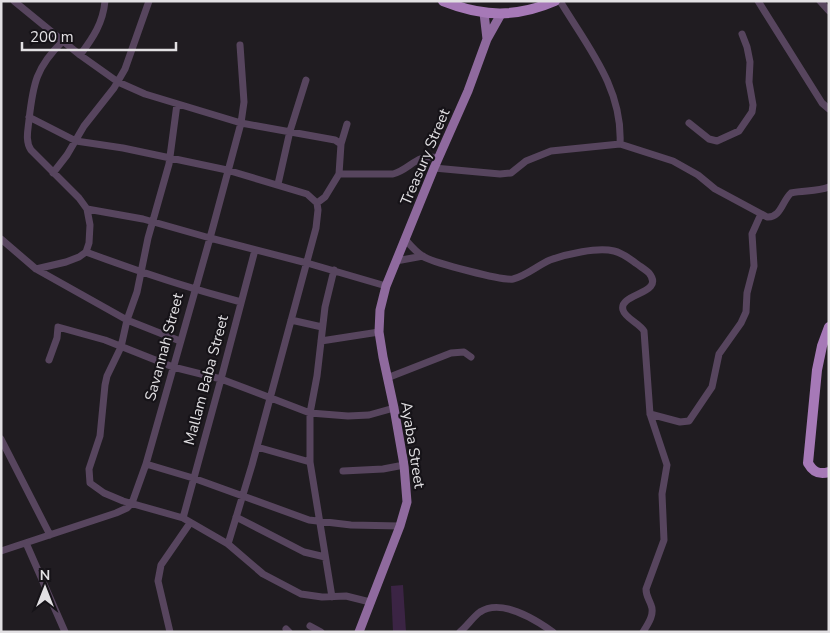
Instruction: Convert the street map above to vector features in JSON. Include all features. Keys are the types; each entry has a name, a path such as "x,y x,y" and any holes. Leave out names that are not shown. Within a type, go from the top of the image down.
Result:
{"highway":[{"path":"443,1 458,7 484,13 501,14 529,11 555,1"},
{"path":"829,326 817,370 808,463 812,470 819,474 829,472"}],"main road":[{"name":"Treasury Street","path":"484,13 487,39"},
{"name":"Treasury Street","path":"386,286 468,90 487,39 501,14"},
{"name":"Ayaba Street","path":"359,632 400,526 407,502 404,465 379,332 380,310 386,286"}],"street":[{"path":"14,1 80,56 118,82 145,94 241,123 335,140 341,144"},
{"path":"80,56 98,32 104,13 105,1"},
{"path":"54,173 76,142 84,126 125,70 149,1"},
{"path":"560,1 604,71 619,114 620,144"},
{"path":"758,1 822,103 829,109"},
{"path":"820,1 829,11"},
{"path":"689,123 709,139 717,141 738,131 752,112 753,105 749,82 750,62 742,34"},
{"path":"36,269 79,257 86,252 89,243 90,225 87,209 73,191 29,146 28,142 30,102 39,72 48,56 63,41"},
{"name":"Savannah Street","path":"132,503 146,464 241,123 244,102 240,45"},
{"path":"278,184 290,131 306,80"},
{"path":"177,104 171,159 137,292 127,320 121,347 107,376 100,436 89,468 88,476 90,483 104,493 183,518 228,544 263,574 288,588 312,596 346,596 370,602"},
{"path":"30,117 76,142 123,148 227,170 307,194 317,203 316,228 307,263 257,447 228,544"},
{"path":"317,203 325,197 339,174 341,144 347,124"},
{"path":"434,168 500,174 511,173 526,161 551,151 620,144 673,161 715,189 769,217 774,216 780,211 791,193 803,190 821,190 829,187"},
{"path":"339,174 393,174 400,172 420,159 426,157 438,158"},
{"path":"87,209 154,221 172,228 334,270 386,286"},
{"path":"650,414 680,422 689,421 709,392 713,383 719,354 741,323 746,312 746,293 754,266 752,239 754,229 761,214"},
{"path":"1,239 36,269 127,320 180,341"},
{"path":"405,239 422,256 457,268 510,280 552,260 595,250 615,251 624,255 649,273 652,284 648,290 626,300 622,309 644,331 650,414 668,465 662,494 664,536 646,589 652,613 643,632"},
{"name":"Mallam Baba Street","path":"183,518 255,250"},
{"path":"86,252 141,273 194,290 241,302"},
{"path":"396,262 422,256"},
{"path":"332,597 310,462 310,413 317,376 322,327 334,270"},
{"path":"291,320 322,327"},
{"path":"49,360 57,338 58,327 105,340 173,367 221,379 310,413 348,416 369,415 394,408"},
{"path":"320,341 379,332"},
{"path":"387,378 450,353 464,352 471,357"},
{"path":"2,439 50,534"},
{"path":"257,447 310,462"},
{"path":"146,464 193,478 319,523 400,526"},
{"path":"343,471 383,469 404,465"},
{"path":"1,551 116,513 127,508 132,503"},
{"path":"236,517 304,552 325,557"},
{"path":"170,632 158,581 161,565 190,523"},
{"path":"26,543 65,632"},
{"path":"460,632 480,612 496,608 514,611 531,618 553,632"},
{"path":"310,626 322,632"}],"shaded area":[{"path":"403,585 406,632 393,632 391,586"}]}
